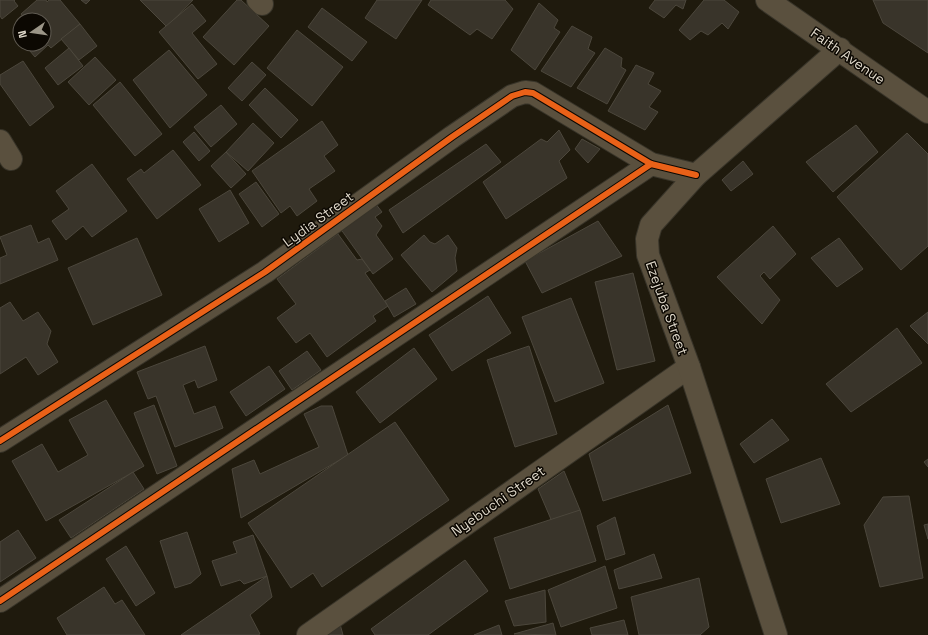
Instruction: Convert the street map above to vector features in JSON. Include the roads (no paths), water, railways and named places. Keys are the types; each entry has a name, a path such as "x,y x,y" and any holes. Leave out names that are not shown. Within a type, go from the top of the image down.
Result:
{"street":[{"name":"Faith Avenue","path":"767,0 840,49 928,112"},
{"name":"Ezejuba Street","path":"776,635 689,367 648,255 647,239 652,225 696,175 840,49"},
{"name":"Lydia Street","path":"0,440 265,272 446,141 512,96 525,92 533,94 651,164 696,175"},
{"path":"0,601 651,164"},
{"name":"Nyebuchi Street","path":"308,635 689,367"}]}
